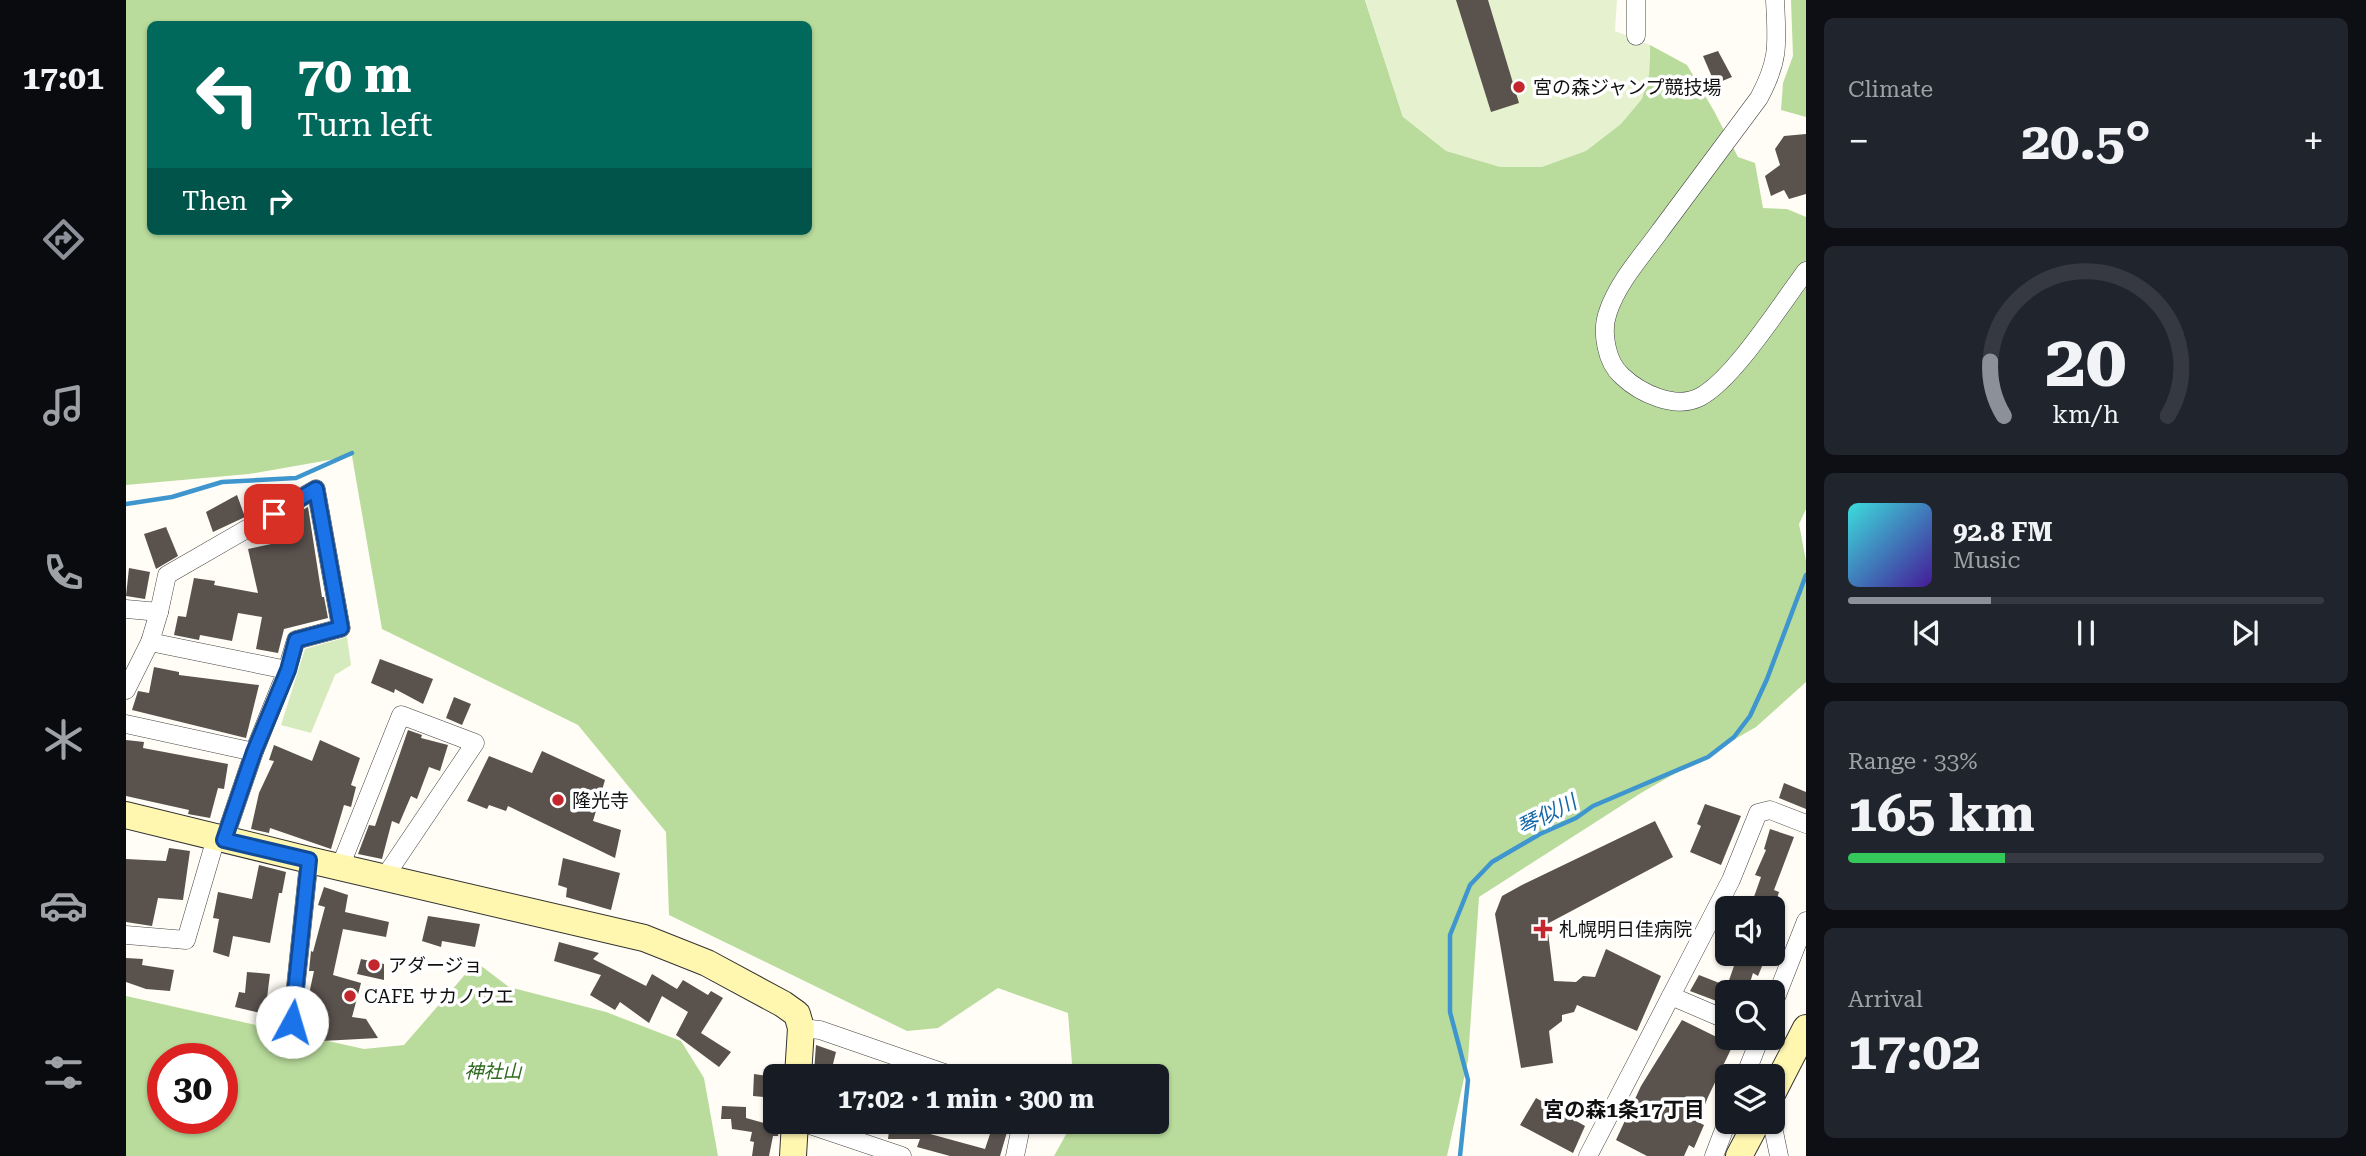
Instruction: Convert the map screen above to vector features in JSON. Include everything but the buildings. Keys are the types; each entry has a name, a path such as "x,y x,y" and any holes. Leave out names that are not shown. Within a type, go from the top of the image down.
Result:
{"street":[{"path":"1636,0 1636,36"},
{"path":"1774,0 1778,54 1770,77 1759,98 1627,276 1608,312 1604,330 1608,352 1618,373 1633,386 1653,396 1675,401 1698,399 1716,386 1734,366 1806,271"},
{"path":"126,690 150,642 167,575 316,489 341,628 296,640 288,670 220,839 186,940 126,935"},
{"path":"126,609 159,612"},
{"path":"150,642 288,670"},
{"path":"340,867 401,715 475,743 384,878"},
{"path":"126,724 254,752"},
{"path":"1588,1156 1731,880 1758,813 1770,810 1806,824"},
{"path":"126,815 644,938 707,963 797,1014 801,1028 799,1064"},
{"path":"292,1022 309,860"},
{"path":"1783,980 1806,921"},
{"path":"1671,996 1715,1015"},
{"path":"801,1028 820,1030 918,1064"},
{"path":"1796,1067 1806,1028"},
{"path":"793,1156 794,1134"},
{"path":"837,1134 902,1156"},
{"path":"1015,1156 1020,1134"},
{"path":"1714,1156 1722,1134"},
{"path":"1739,1156 1751,1134"},
{"path":"1775,1134 1779,1156"}],"green space":[{"path":"126,0 1365,0 1403,117 1649,75 1650,45 1687,65 1738,157 1755,163 1763,208 1787,209 1806,217 1806,509 1799,524 1806,561 1806,682 1756,727 1641,793 1479,897 1468,1060 1447,1156 1054,1156 1066,1134 1169,1134 1169,1064 1072,1064 1068,1013 998,988 938,1028 907,1031 669,915 666,832 578,725 382,629 352,456 249,474 126,485"},
{"name":"宮の森ジャンプ競技場","path":"1365,0 1617,0 1615,31 1650,45 1649,75 1642,99 1621,124 1586,151 1542,167 1500,167 1446,151 1403,117"},
{"path":"1791,0 1806,0 1806,117 1781,110 1783,83 1793,56"},
{"path":"347,637 351,665 335,675 311,733 281,725 305,649"},
{"name":"神社山","path":"476,962 509,987 606,1012 681,1041 704,1078 718,1156 126,1156 126,996 364,1049 404,1045"}],"waterway":[{"path":"126,504 172,497 222,482 296,478 352,453"},
{"name":"琴似川","path":"1460,1156 1468,1080 1450,1012 1450,935 1470,885 1492,862 1540,834 1576,818 1593,806 1708,757 1734,737 1750,716 1767,679 1806,575"}],"place":[{"name":"宮の森ジャンプ競技場","path":"1519,87"},
{"name":"隆光寺","path":"558,800"},
{"name":"札幌明日佳病院","path":"1543,929"},
{"name":"アダージョ","path":"374,965"},
{"name":"CAFE サカノウエ","path":"350,996"}],"district":[{"name":"宮の森1条17丁目","path":"1624,1110"}],"route":[{"path":"274,514 316,489 341,628 296,640 288,670 254,752 224,840 309,860 292,1022"}]}
